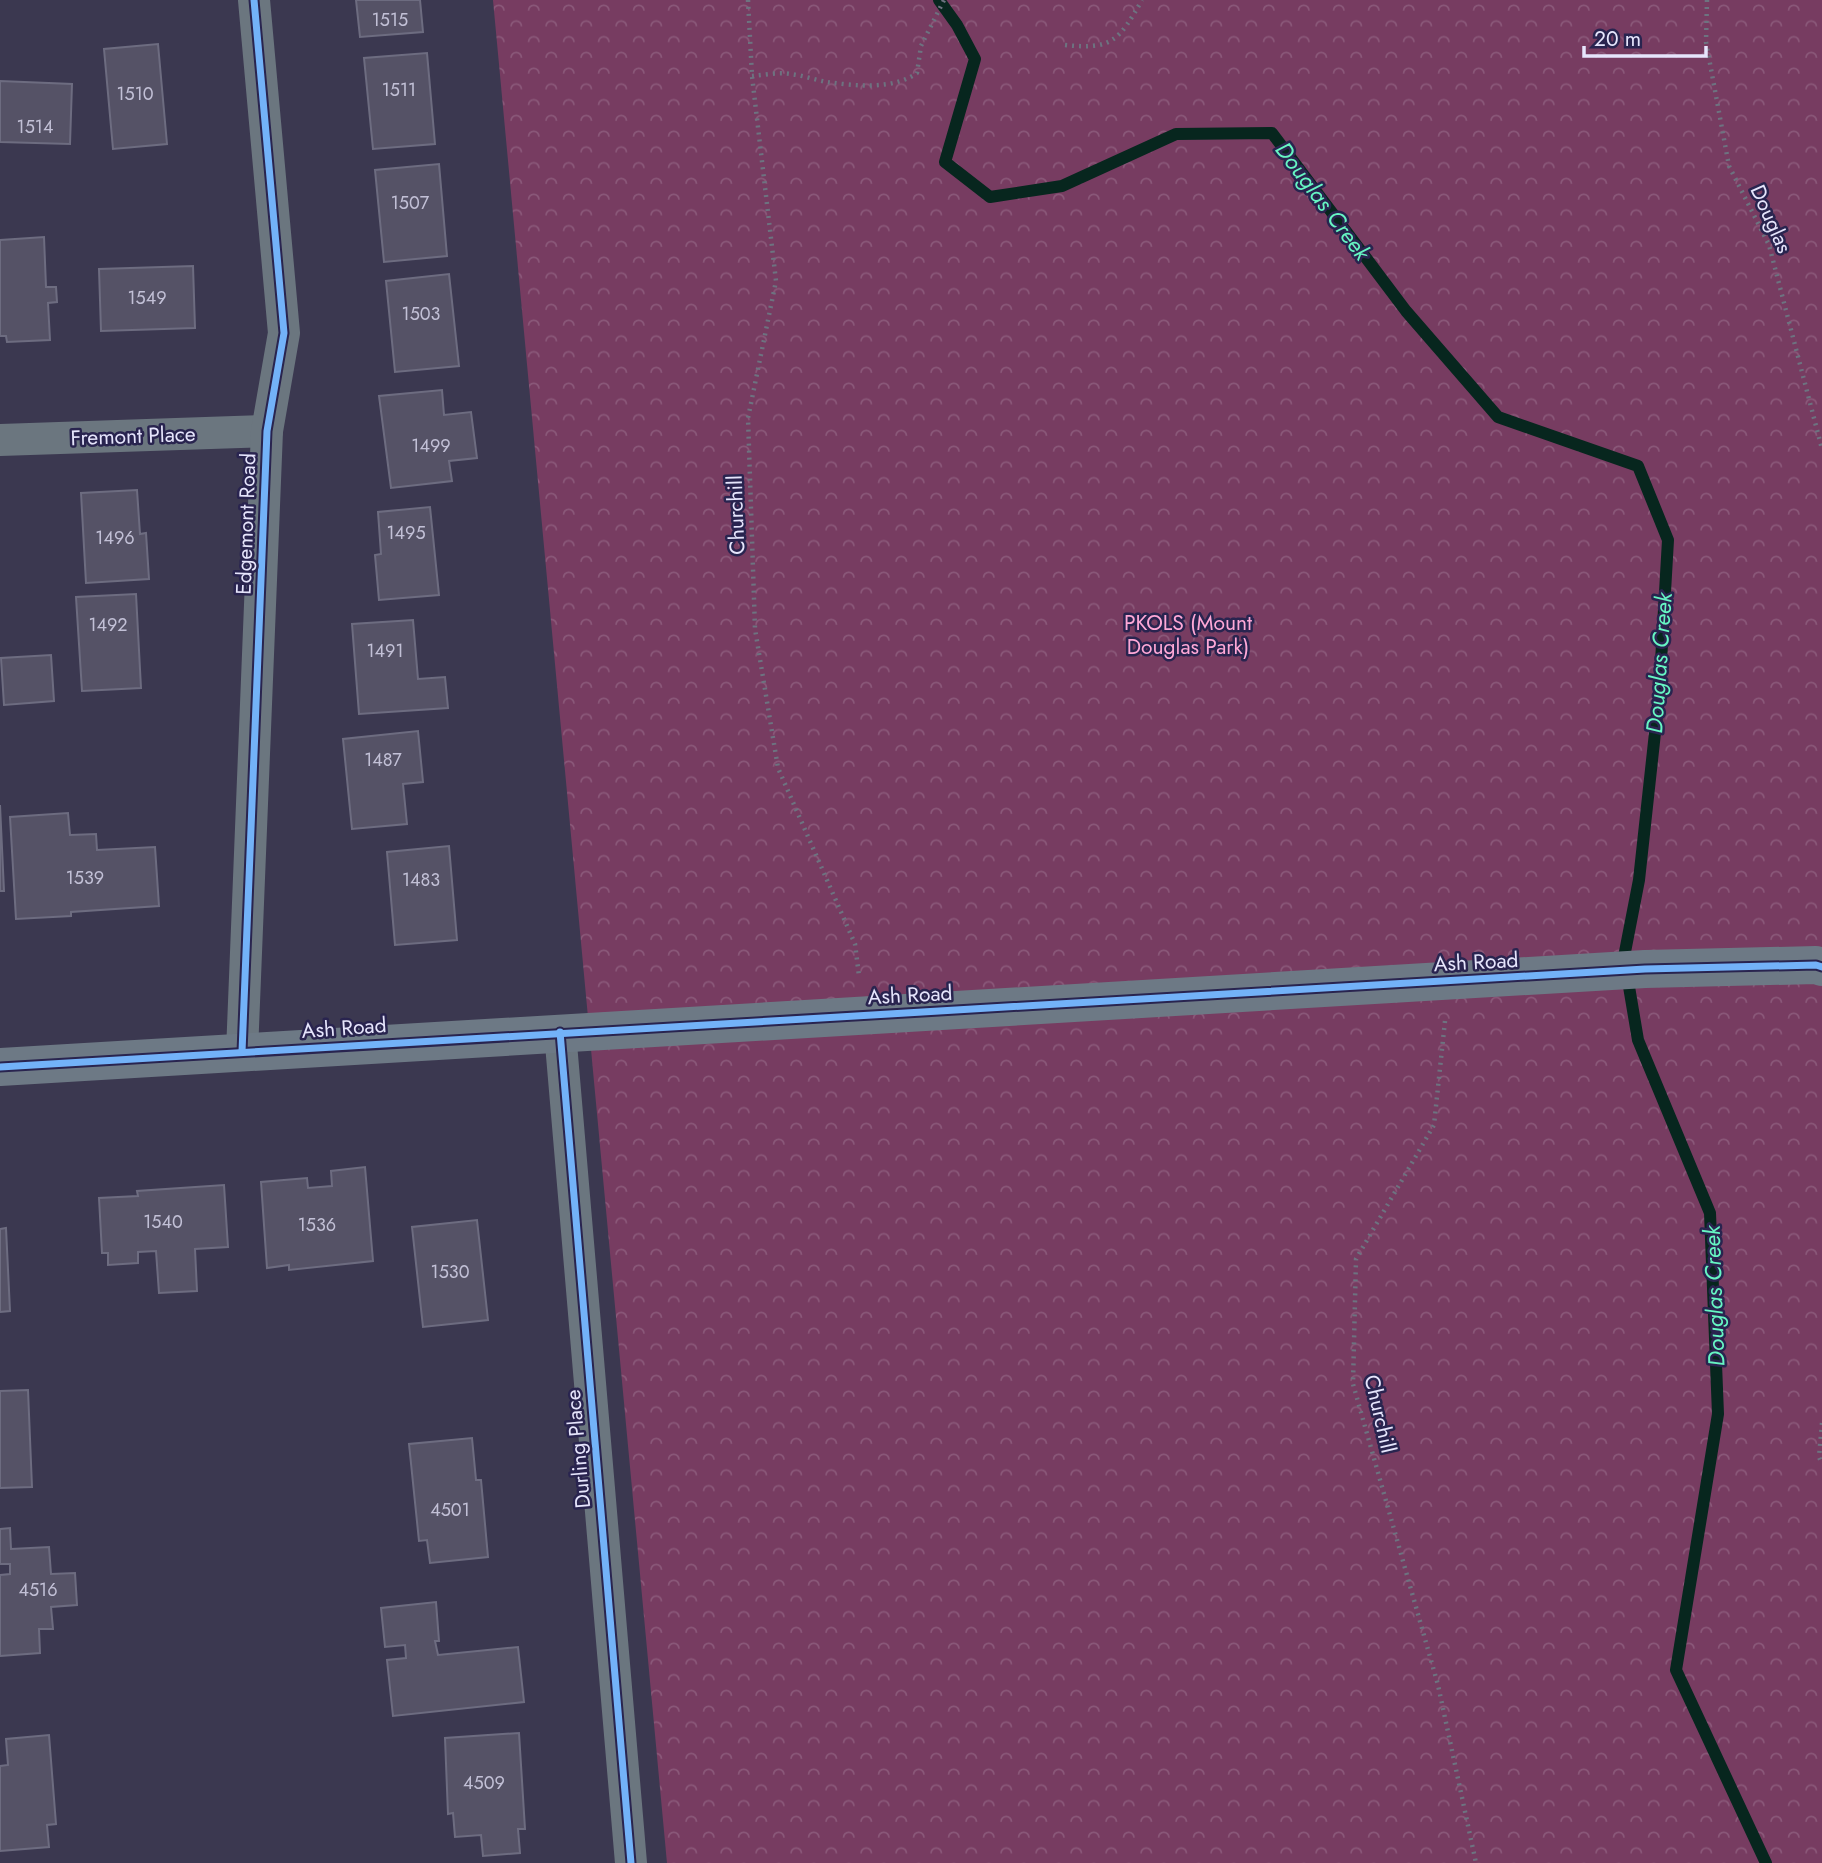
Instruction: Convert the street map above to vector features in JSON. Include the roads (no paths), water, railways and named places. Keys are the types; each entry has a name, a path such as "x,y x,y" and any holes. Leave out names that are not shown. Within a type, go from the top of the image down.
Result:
{"main road":[{"name":"Ash Road","path":"0,1067 1645,969 1822,967"}],"street":[{"name":"Edgemont Road","path":"242,1052 267,431 284,332 254,0"},
{"name":"Fremont Place","path":"0,440 267,431"},
{"name":"Durling Place","path":"560,1032 631,1863"}],"waterway":[{"name":"Douglas Creek","path":"939,0 957,25 975,59 945,162 990,197 1062,186 1176,134 1272,133 1406,311 1498,417 1638,466 1668,540 1659,696 1639,880 1624,957 1638,1040 1710,1213 1718,1414 1676,1670 1766,1863"}],"park label":[{"name":"PKOLS (Mount Douglas Park)","path":"1188,635"}]}
